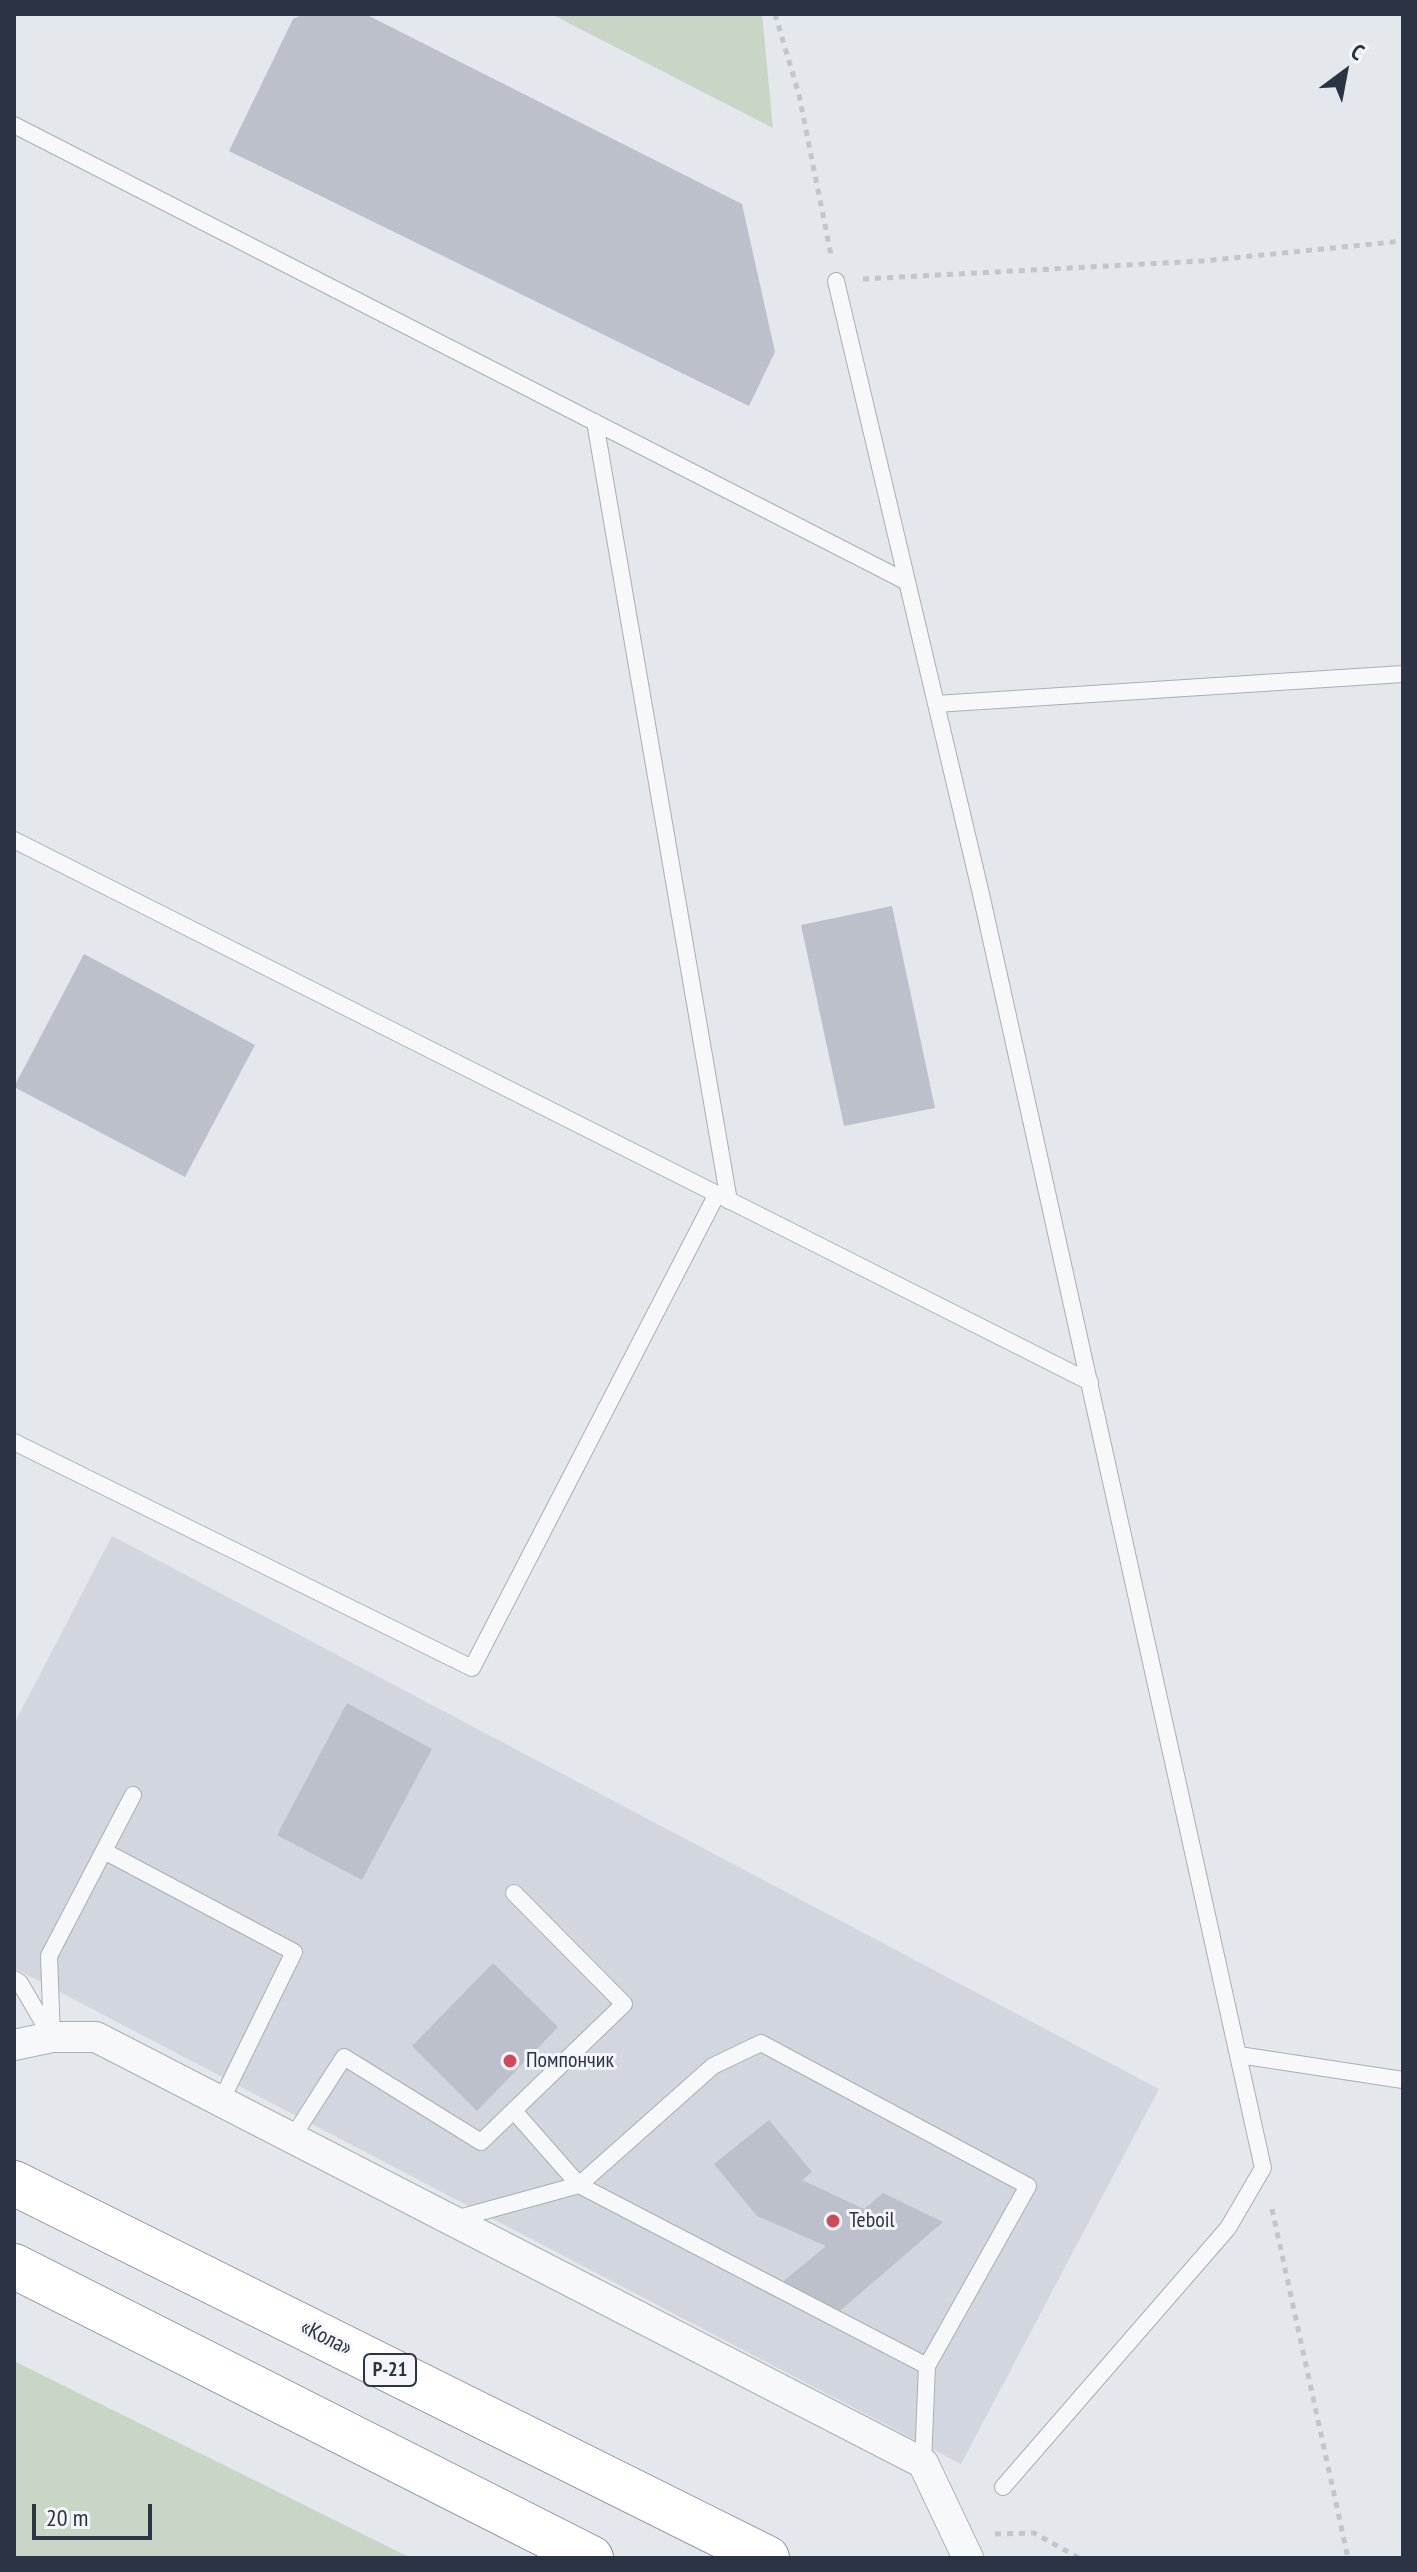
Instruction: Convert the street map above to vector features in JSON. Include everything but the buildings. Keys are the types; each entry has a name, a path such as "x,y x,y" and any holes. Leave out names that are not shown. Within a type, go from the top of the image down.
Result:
{"highway":[{"name":"«Кола»","path":"14,2183 767,2558"},
{"path":"14,2266 591,2558"}],"street":[{"path":"14,2045 52,2037 96,2037 923,2463 963,2546"}],"lane":[{"path":"14,125 907,582"},
{"path":"836,281 1090,1382 1263,2168 1228,2228 1003,2487"},
{"path":"14,1442 472,1668 723,1198 595,422"},
{"path":"936,704 1403,674"},
{"path":"14,840 1090,1382"},
{"path":"52,2037 49,1956 133,1795"},
{"path":"104,1851 294,1952 221,2101"},
{"path":"292,2138 344,2057 481,2142 624,2004 514,1893"},
{"path":"14,1979 20,1983 52,2037"},
{"path":"452,2220 579,2185 713,2066 761,2043 1028,2186 927,2366 923,2463"},
{"path":"1239,2055 1403,2080"},
{"path":"514,2111 579,2185 927,2366"}],"path":[{"path":"775,14 799,95 836,281 1202,261 1403,241"},
{"path":"1263,2168 1348,2558"},
{"path":"963,2546 1034,2533 1079,2558"}],"shaded area":[{"path":"112,1536 1159,2089 961,2464 14,1968 14,1724"}],"green space":[{"path":"551,14 762,14 773,128"},
{"path":"14,2361 411,2558 14,2558"}],"place":[{"name":"Помпончик","path":"510,2061"},
{"name":"Teboil","path":"833,2221"}]}
